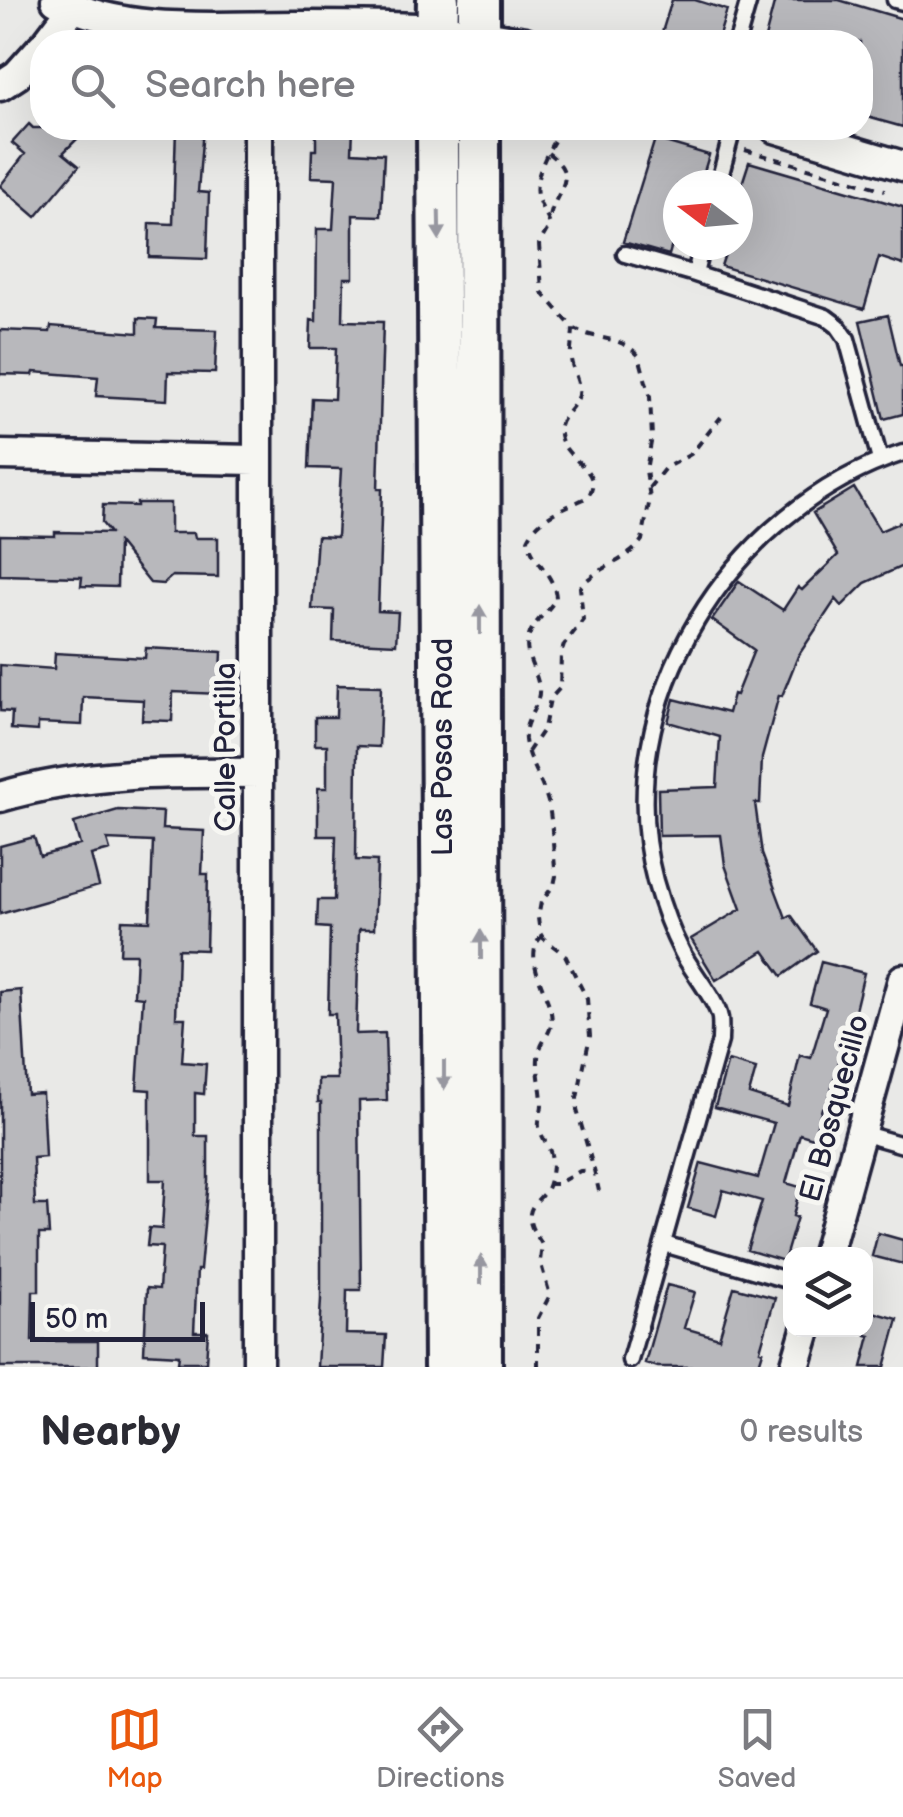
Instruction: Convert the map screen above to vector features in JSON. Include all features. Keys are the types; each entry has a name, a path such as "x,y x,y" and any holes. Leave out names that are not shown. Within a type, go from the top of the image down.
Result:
{"main road":[{"name":"Las Posas Road","path":"438,140 445,1367"},
{"name":"Las Posas Road","path":"480,140 481,1367"}],"street":[{"path":"52,30 64,4 131,23 197,28 258,23 479,26"},
{"path":"0,86 30,61"},
{"name":"Calle Portilla","path":"258,140 258,1367"},
{"path":"815,140 903,166"},
{"path":"0,455 256,460"},
{"path":"0,797 28,788 126,775 258,773"},
{"name":"El Bosquecillo","path":"829,1247 902,984"},
{"path":"795,1367 804,1337"}],"lane":[{"path":"740,30 749,0"},
{"path":"895,0 903,2"},
{"path":"722,170 729,140"},
{"path":"624,254 826,318 838,326 846,339 880,460"},
{"path":"694,274 698,260"},
{"path":"630,1360 720,1042 720,1016 665,915 646,836 649,746 663,691 702,610 766,534 801,504 880,460 903,453"},
{"path":"860,1133 903,1146"},
{"path":"664,1244 783,1280"}],"path":[{"path":"549,222 537,188 553,140"},
{"path":"712,140 885,190"},
{"path":"528,752 544,728 550,699 560,688 564,645 583,620 580,587 638,546 647,512 646,470 652,446 650,397 639,356 616,339 593,338 573,328 542,292 539,244 566,178 548,152"},
{"path":"573,328 571,362 579,391 561,420 560,436 570,456 594,483 588,497 537,524 528,539 530,549 552,579 556,598 530,632 526,652 540,694 526,727 528,752 548,806 556,876 538,910 542,936 565,955 587,999 590,1036 576,1098 598,1192"},
{"path":"649,488 666,468 691,454 721,417"},
{"path":"538,1367 538,1318 550,1295 540,1261 542,1245 531,1226 530,1212 548,1184 552,1160 539,1124 542,1100 538,1055 552,1026 536,969 535,944 542,936"},
{"path":"548,1184 594,1170"}],"building":[{"path":"672,0 695,0 727,10 721,30 663,30"},
{"path":"775,0 839,0 903,19 903,127 873,119 873,30 767,30"},
{"path":"29,124 30,140 76,140 63,153 79,166 36,217 0,186 25,154 12,143"},
{"path":"176,140 202,140 198,192 209,193 207,259 149,257 150,223 173,224"},
{"path":"316,140 352,140 352,152 384,154 381,216 353,215 353,278 344,278 343,321 383,322 378,611 398,612 396,644 333,641 334,610 312,609 317,536 337,537 341,469 309,468 312,398 334,399 336,348 310,348 311,320 316,321 317,229 333,229 336,178 311,177 312,150 316,150"},
{"path":"655,140 709,155 704,170 663,170 663,253 623,242"},
{"path":"749,162 903,207 903,265 879,257 864,309 721,266 723,260 753,260 753,170 746,170"},
{"path":"888,315 903,366 903,414 884,419 860,321"},
{"path":"138,318 157,319 156,328 217,330 215,373 168,372 167,400 96,396 98,377 34,372 0,374 0,330 50,332 51,326 138,333"},
{"path":"854,488 880,531 903,521 903,566 865,583 842,606 836,599 798,656 782,696 779,695 762,758 760,803 755,803 762,854 786,918 791,915 817,951 782,976 764,951 716,980 691,939 741,909 725,865 721,835 659,836 658,789 717,787 720,737 668,722 674,699 728,713 754,650 712,620 739,581 783,610 798,587 802,590 838,555 813,513"},
{"path":"170,503 170,533 218,538 218,577 172,576 163,584 150,583 118,543 117,587 81,586 82,577 0,575 0,535 110,533 102,523 103,505"},
{"path":"146,648 222,652 220,694 173,692 172,721 142,720 143,700 83,697 82,725 38,723 38,731 11,729 12,712 0,711 0,665 54,669 55,653 145,658"},
{"path":"337,685 381,686 379,747 357,746 356,860 377,861 374,929 359,929 356,1034 385,1033 387,1100 359,1101 361,1290 347,1290 346,1334 386,1335 384,1367 317,1367 321,1299 318,1079 337,1079 335,1014 328,1014 330,928 317,927 318,900 334,900 336,836 318,836 318,788 327,788 327,745 315,745 315,717 336,717"},
{"path":"118,810 163,812 162,829 204,831 202,874 208,874 206,950 178,949 176,1018 185,1018 182,1062 206,1064 204,1094 195,1093 195,1136 208,1136 208,1180 194,1332 208,1332 206,1362 178,1362 179,1355 144,1353 147,1288 159,1289 162,1247 147,1246 149,1228 162,1229 165,1180 150,1180 150,1090 137,1089 143,997 134,996 136,954 120,954 122,920 150,921 153,842 107,840 110,850 91,855 99,886 0,914 0,846 34,837 40,856 80,845 74,823"},
{"path":"821,962 864,973 826,1109 822,1108 813,1138 800,1134 786,1183 800,1187 793,1216 797,1217 788,1247 783,1247 783,1261 747,1250 762,1201 723,1190 716,1216 688,1208 701,1163 758,1178 774,1123 715,1107 728,1061 756,1069 749,1094 788,1106 800,1055 811,1058 826,1008 810,1003"},
{"path":"21,990 27,1094 42,1093 45,1157 33,1158 35,1205 47,1205 49,1234 39,1234 39,1291 33,1291 32,1341 98,1341 98,1367 0,1367 0,992"},
{"path":"878,1233 903,1240 903,1264 873,1256"},
{"path":"667,1285 695,1292 684,1328 719,1338 734,1287 775,1298 758,1367 658,1367 645,1363"},
{"path":"873,1312 898,1319 885,1367 862,1367 870,1337 873,1337"}]}
